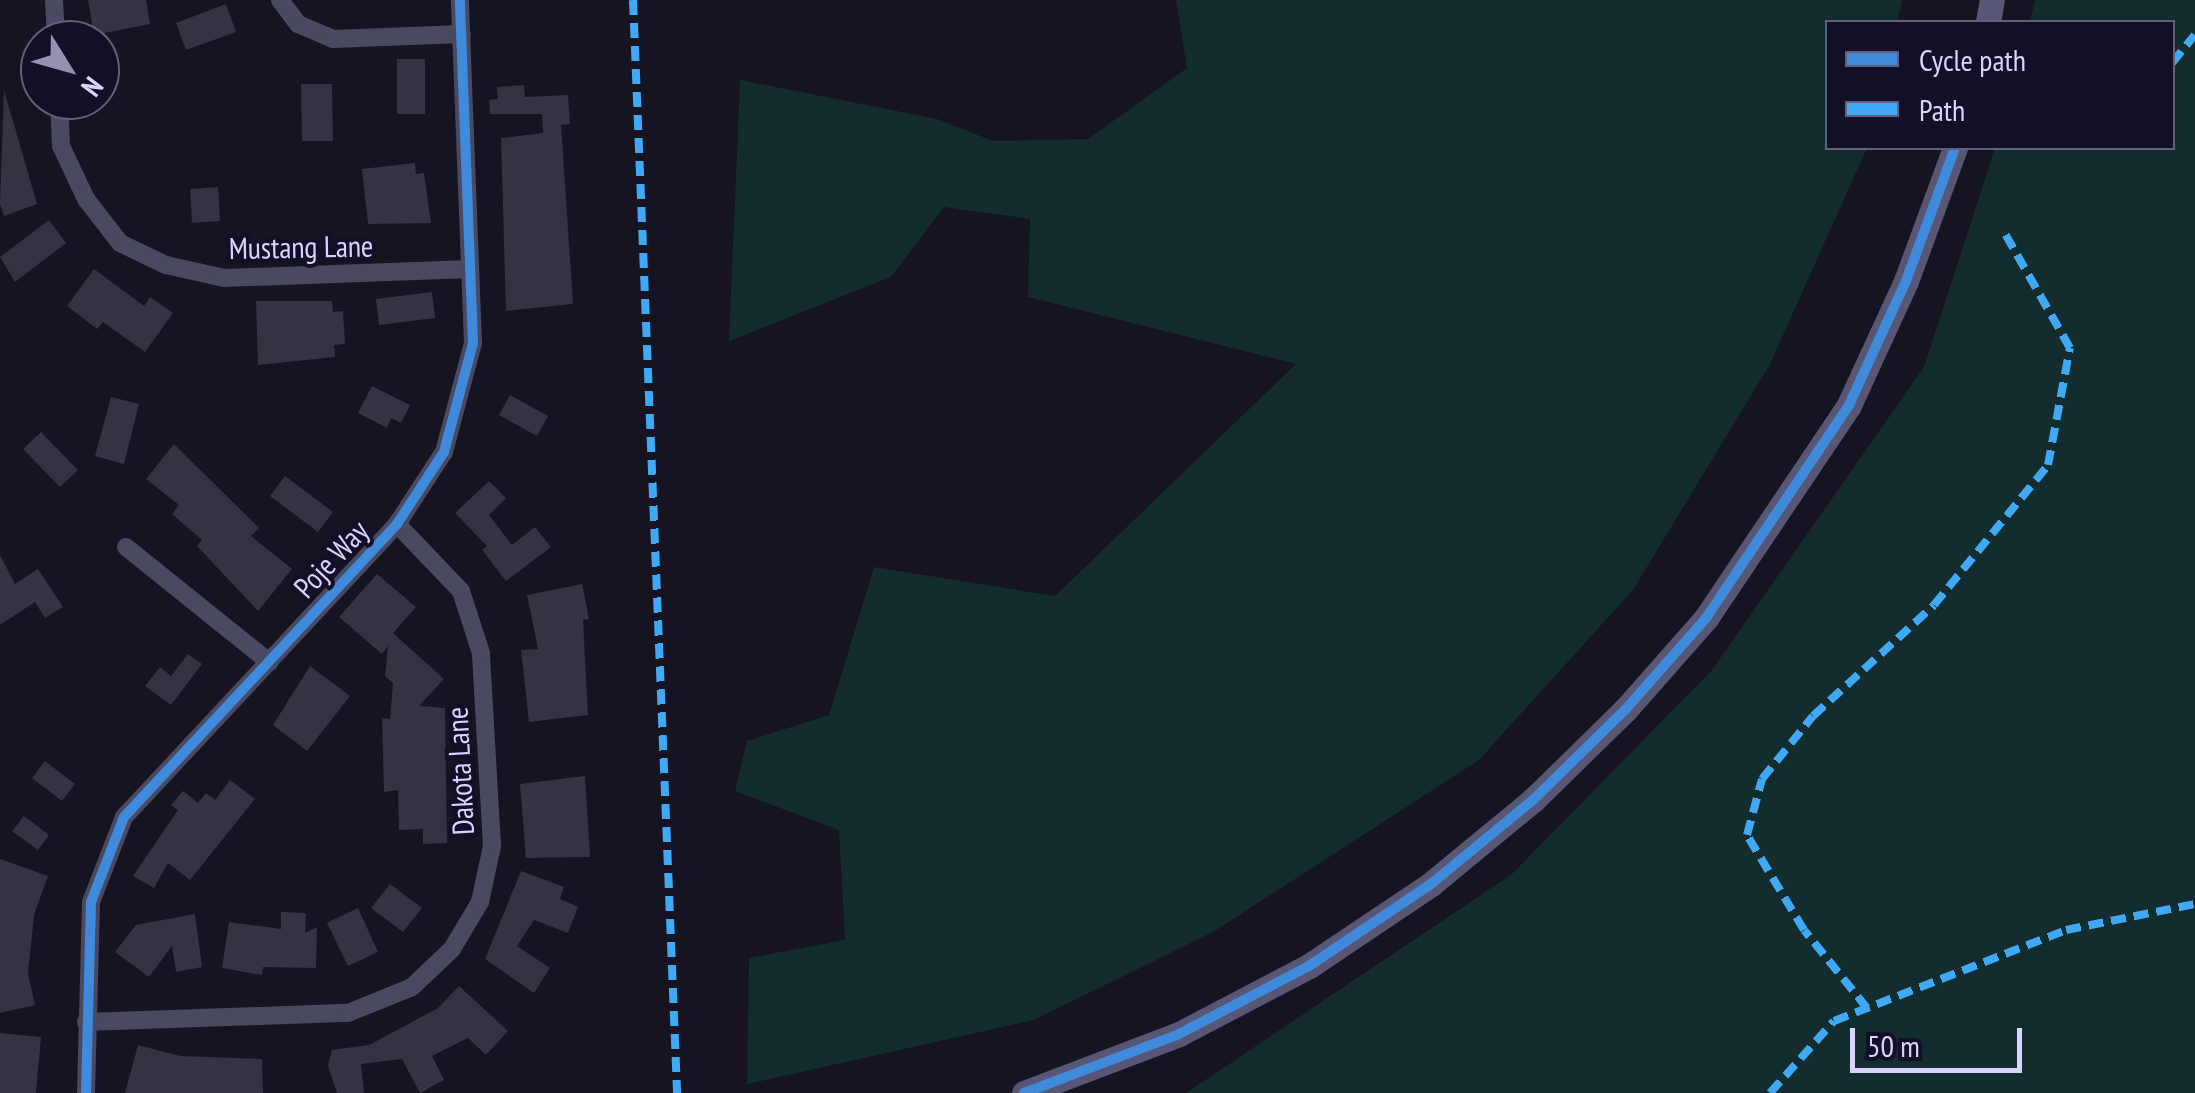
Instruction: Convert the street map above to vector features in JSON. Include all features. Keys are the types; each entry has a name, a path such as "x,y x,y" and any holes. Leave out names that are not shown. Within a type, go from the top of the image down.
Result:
{"main road":[{"path":"1024,1093 1179,1034 1308,966 1431,884 1534,800 1625,710 1706,618 1849,405 1906,282 1953,150"}],"street":[{"path":"280,0 298,24 333,39 462,34"},
{"name":"Poje Way","path":"86,1093 91,902 124,818 397,524 444,452 473,343 460,0"},
{"name":"Mustang Lane","path":"59,120 60,146 86,199 120,242 166,265 224,278 470,269"},
{"name":"Dakota Lane","path":"86,1022 348,1014 412,987 452,949 480,902 492,846 481,653 460,591 397,524"},
{"path":"126,547 269,662"}],"green space":[{"path":"1176,0 1902,0 1897,20 1825,20 1825,150 1866,150 1770,364 1633,590 1479,760 1213,932 1034,1020 747,1084 749,958 845,940 839,830 735,791 747,741 829,715 874,567 1055,596 1296,364 1028,297 1030,219 944,207 891,277 729,341 740,80 937,119 993,141 1088,139 1187,68"},
{"path":"2035,0 2195,0 2195,1093 1186,1093 1512,874 1712,670 1924,367 1994,150 2175,150 2175,20 2030,20"}],"building":[{"path":"88,0 146,0 150,24 120,30 120,20 91,20"},
{"path":"226,4 236,32 186,50 176,23"},
{"path":"397,59 425,59 425,114 397,114"},
{"path":"301,84 332,84 333,141 302,141"},
{"path":"524,85 525,97 568,95 570,124 561,125 573,304 506,311 501,138 543,133 542,114 490,114 489,100 498,99 497,87"},
{"path":"4,90 37,204 4,216 0,204"},
{"path":"415,163 416,174 424,173 431,223 368,224 362,169"},
{"path":"218,187 220,221 192,223 190,189"},
{"path":"49,220 66,243 15,282 0,257"},
{"path":"94,269 144,306 150,297 173,313 145,352 103,322 97,329 67,306"},
{"path":"432,292 435,318 379,325 376,299"},
{"path":"256,301 332,301 333,312 343,311 345,344 334,345 335,357 258,365"},
{"path":"372,386 410,405 401,423 391,418 387,428 358,413"},
{"path":"510,395 548,416 537,436 499,415"},
{"path":"111,397 139,404 124,464 95,456"},
{"path":"41,432 78,470 60,487 23,449"},
{"path":"174,444 259,528 251,536 292,569 258,611 197,546 202,540 172,514 179,505 146,479"},
{"path":"285,476 333,512 318,532 270,496"},
{"path":"489,481 506,498 489,515 512,545 535,527 551,547 506,581 482,550 487,546 455,513"},
{"path":"0,555 15,584 38,569 63,607 45,618 35,602 0,625"},
{"path":"377,574 416,607 393,633 444,679 419,706 445,708 447,843 423,844 423,829 399,830 398,790 384,792 382,718 390,719 393,683 385,676 388,646 382,654 339,617"},
{"path":"582,584 589,619 583,620 588,715 529,722 521,650 538,649 527,595"},
{"path":"188,654 202,664 171,705 145,686 160,667 171,676"},
{"path":"310,666 350,696 307,751 273,725"},
{"path":"45,761 75,784 62,801 32,778"},
{"path":"585,776 590,857 526,858 520,784"},
{"path":"230,780 255,799 190,880 168,863 154,888 133,876 178,810 171,805 183,791 198,803 206,793 215,800"},
{"path":"24,816 49,835 38,850 12,831"},
{"path":"0,859 48,876 34,915 28,973 35,1005 0,1013"},
{"path":"521,871 564,887 560,899 578,907 568,933 534,920 517,946 550,968 534,993 485,959"},
{"path":"390,884 422,908 403,932 371,908"},
{"path":"358,908 378,952 348,966 327,923"},
{"path":"281,912 306,913 305,933 317,927 316,968 263,967 262,975 222,968 229,922 281,929"},
{"path":"195,914 202,967 176,972 172,946 149,977 115,952 136,925"},
{"path":"459,986 508,1031 486,1055 468,1038 432,1056 444,1080 420,1093 402,1059 361,1064 364,1093 337,1093 328,1066 332,1050 369,1045 438,1008"},
{"path":"0,1033 41,1037 36,1093 0,1093"},
{"path":"138,1045 180,1056 262,1059 263,1093 125,1093"}],"marked path":[{"path":"633,0 677,1093"},
{"path":"2175,59 2195,35"},
{"path":"1867,1008 1804,930 1747,835 1762,779 1813,716 1934,605 2048,465 2070,348 2004,232"},
{"path":"1770,1093 1834,1021 2066,930 2195,904"}],"cycle path":[{"path":"86,1093 91,902 124,817 397,524 444,452 473,343 460,0"},
{"path":"1024,1093 1179,1034 1309,966 1431,884 1533,800 1625,710 1706,618 1849,405 1906,281 1954,150"}]}
